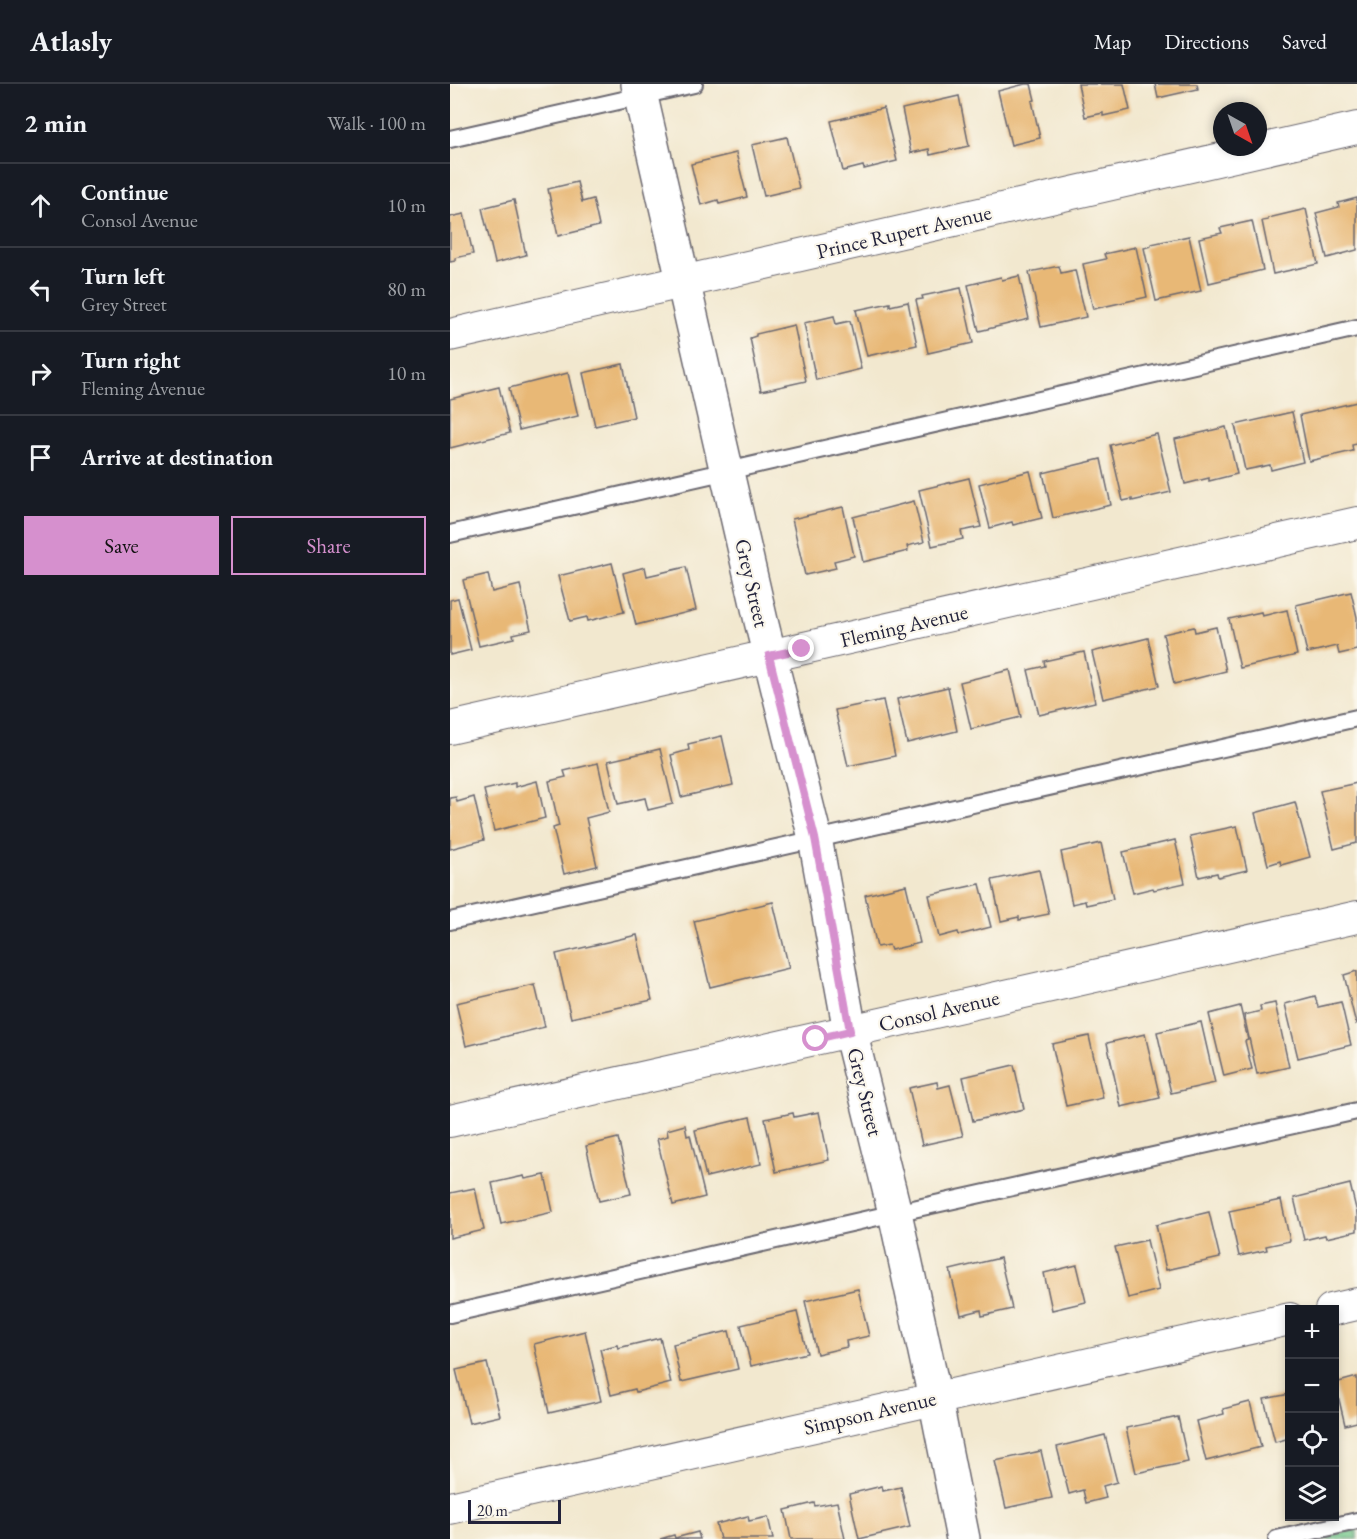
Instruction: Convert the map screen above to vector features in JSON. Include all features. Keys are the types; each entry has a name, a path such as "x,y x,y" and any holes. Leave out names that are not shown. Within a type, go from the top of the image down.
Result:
{"street":[{"name":"Grey Street","path":"639,90 769,656 815,838 850,1031 895,1214 963,1539"},
{"name":"Prince Rupert Avenue","path":"450,335 1357,128"},
{"name":"Fleming Avenue","path":"450,728 1357,523"},
{"name":"Consol Avenue","path":"450,1121 1357,917"},
{"path":"1339,1308 1357,1304"},
{"name":"Simpson Avenue","path":"450,1508 1285,1320"}],"lane":[{"path":"450,139 639,90 694,84"},
{"path":"450,534 1357,328"},
{"path":"450,921 1357,718"},
{"path":"450,1314 1357,1111"},
{"path":"1277,1539 1357,1521"}],"green space":[{"path":"1357,1529 1357,1539 1313,1539"}],"building":[{"path":"1031,84 1035,100 1032,101 1040,138 1011,145 998,91"},
{"path":"1078,84 1124,84 1130,110 1085,117"},
{"path":"1155,84 1197,84 1198,89 1158,98"},
{"path":"959,96 969,146 930,155 929,149 911,153 902,109"},
{"path":"884,108 897,161 864,169 863,166 843,171 831,121"},
{"path":"787,137 799,188 764,196 752,145"},
{"path":"736,153 747,197 719,204 718,200 701,205 691,164"},
{"path":"577,182 582,202 593,199 599,226 558,236 548,189"},
{"path":"1357,198 1357,250 1327,258 1316,213 1339,207 1338,203"},
{"path":"514,200 526,255 495,263 482,208"},
{"path":"1306,209 1318,264 1273,274 1262,221"},
{"path":"464,214 473,254 455,258 455,261 450,262 450,217"},
{"path":"1252,221 1263,270 1209,283 1199,238 1222,233 1220,228"},
{"path":"1189,236 1201,291 1156,301 1144,248 1151,244"},
{"path":"1136,247 1147,297 1093,309 1083,264 1106,259 1104,254"},
{"path":"1059,266 1061,273 1075,270 1086,317 1041,327 1029,272"},
{"path":"1019,276 1029,319 979,331 968,285 1001,277 1002,280"},
{"path":"961,288 973,343 928,353 916,300 923,299 922,296"},
{"path":"908,302 917,345 867,356 856,310"},
{"path":"834,316 836,324 850,321 861,369 816,380 804,323"},
{"path":"794,325 806,381 761,391 750,338 756,334"},
{"path":"623,364 634,417 595,426 583,373"},
{"path":"568,373 578,416 519,430 509,388"},
{"path":"499,387 510,433 450,448 450,399"},
{"path":"1357,402 1357,444 1352,445 1353,451 1309,461 1300,415"},
{"path":"1292,412 1303,462 1271,470 1270,465 1245,470 1235,425"},
{"path":"1226,427 1237,474 1185,484 1175,439"},
{"path":"1157,434 1171,492 1123,501 1110,445"},
{"path":"1101,459 1111,505 1053,518 1043,473"},
{"path":"1030,471 1042,518 990,528 979,484"},
{"path":"969,478 981,527 961,531 963,539 932,546 919,490"},
{"path":"914,501 924,542 907,546 908,551 863,562 853,517"},
{"path":"843,507 854,556 834,561 836,568 805,575 792,519"},
{"path":"612,563 624,612 588,621 587,617 570,621 558,576"},
{"path":"645,567 647,576 686,567 696,610 636,625 623,573"},
{"path":"488,574 492,592 520,585 531,630 513,634 514,638 479,646 463,580"},
{"path":"1351,592 1357,617 1357,650 1339,654 1337,646 1307,653 1296,605"},
{"path":"458,598 471,650 450,655 450,600"},
{"path":"1287,610 1297,655 1240,668 1229,619 1261,612 1262,616"},
{"path":"1194,627 1195,632 1216,627 1226,671 1174,684 1163,634"},
{"path":"1148,638 1159,686 1103,699 1092,652"},
{"path":"1084,652 1095,702 1039,715 1028,670 1045,666 1044,661"},
{"path":"1010,670 1021,717 971,729 960,682"},
{"path":"948,687 957,731 907,743 897,699"},
{"path":"883,700 895,756 848,766 835,710"},
{"path":"722,736 733,785 681,797 671,755 689,750 688,744"},
{"path":"660,749 673,804 648,810 645,798 618,804 608,761"},
{"path":"598,763 609,812 586,818 597,866 564,874 553,828 559,826 549,781 566,777 564,771"},
{"path":"537,781 545,818 494,831 484,790 515,783 515,787"},
{"path":"1357,783 1357,843 1334,849 1320,791"},
{"path":"456,797 457,802 474,797 484,840 450,849 450,798"},
{"path":"1295,802 1310,857 1281,865 1280,861 1268,865 1255,813"},
{"path":"1237,826 1247,870 1218,877 1217,873 1199,877 1190,836"},
{"path":"1175,840 1185,883 1133,893 1123,852"},
{"path":"1101,843 1113,899 1086,905 1085,901 1072,904 1061,852"},
{"path":"1039,870 1049,914 1001,921 992,880"},
{"path":"980,884 991,927 959,935 958,932 939,937 929,895"},
{"path":"906,885 920,943 891,950 889,945 877,947 865,895"},
{"path":"773,902 789,968 710,987 694,921"},
{"path":"637,935 652,1000 571,1018 556,954"},
{"path":"1357,971 1357,1023 1356,1024 1344,975"},
{"path":"535,985 545,1027 466,1046 456,1003"},
{"path":"1315,996 1318,1007 1341,1002 1351,1045 1298,1058 1285,1004"},
{"path":"1275,1003 1289,1067 1257,1074 1244,1015 1261,1011 1260,1006"},
{"path":"1240,1006 1252,1069 1224,1076 1209,1014"},
{"path":"1201,1022 1215,1083 1171,1093 1157,1032"},
{"path":"1145,1034 1160,1098 1121,1107 1107,1043"},
{"path":"1089,1036 1103,1098 1066,1106 1052,1044"},
{"path":"1014,1065 1024,1109 973,1121 963,1077"},
{"path":"937,1082 938,1088 950,1085 963,1136 922,1145 909,1088"},
{"path":"819,1112 829,1160 776,1172 765,1119 793,1113 794,1117"},
{"path":"750,1117 761,1164 706,1177 695,1130"},
{"path":"685,1125 687,1136 690,1135 705,1197 673,1205 657,1139 668,1136 667,1130"},
{"path":"618,1138 631,1194 599,1201 586,1146"},
{"path":"545,1175 553,1212 501,1224 492,1183 524,1176 525,1179"},
{"path":"1350,1184 1357,1213 1357,1231 1304,1240 1294,1198"},
{"path":"475,1188 484,1230 450,1238 450,1193"},
{"path":"1281,1200 1290,1241 1266,1246 1267,1250 1239,1256 1229,1211"},
{"path":"1209,1212 1220,1258 1166,1270 1156,1225"},
{"path":"1147,1240 1159,1290 1128,1298 1115,1247"},
{"path":"1000,1258 1012,1309 982,1316 981,1310 961,1315 950,1270"},
{"path":"1077,1265 1086,1302 1052,1310 1044,1273"},
{"path":"858,1289 869,1336 846,1341 847,1347 817,1354 805,1301"},
{"path":"797,1312 807,1353 751,1366 741,1325"},
{"path":"585,1331 601,1401 549,1413 534,1344"},
{"path":"729,1331 738,1369 681,1382 673,1344"},
{"path":"660,1338 671,1383 636,1392 635,1389 611,1395 600,1349 617,1345 618,1348"},
{"path":"487,1363 500,1416 469,1423 456,1370"},
{"path":"1357,1377 1357,1422 1345,1425 1339,1400 1339,1382"},
{"path":"1285,1395 1285,1439 1275,1442 1264,1399"},
{"path":"1250,1402 1261,1447 1206,1461 1196,1421 1224,1414 1223,1409"},
{"path":"1178,1417 1188,1462 1136,1473 1126,1428"},
{"path":"1105,1435 1117,1482 1103,1486 1106,1498 1086,1503 1083,1490 1069,1494 1057,1447"},
{"path":"1041,1451 1052,1498 1006,1508 995,1461"},
{"path":"882,1486 883,1491 901,1487 910,1527 859,1539 849,1494"},
{"path":"837,1502 845,1539 791,1539 785,1510 814,1503 815,1506"},
{"path":"748,1516 749,1521 768,1517 773,1539 720,1539 716,1524"},
{"path":"698,1532 700,1539 660,1539 674,1535 675,1538"}],"route":[{"path":"802,649 769,656 815,838 850,1031 816,1039"}]}
